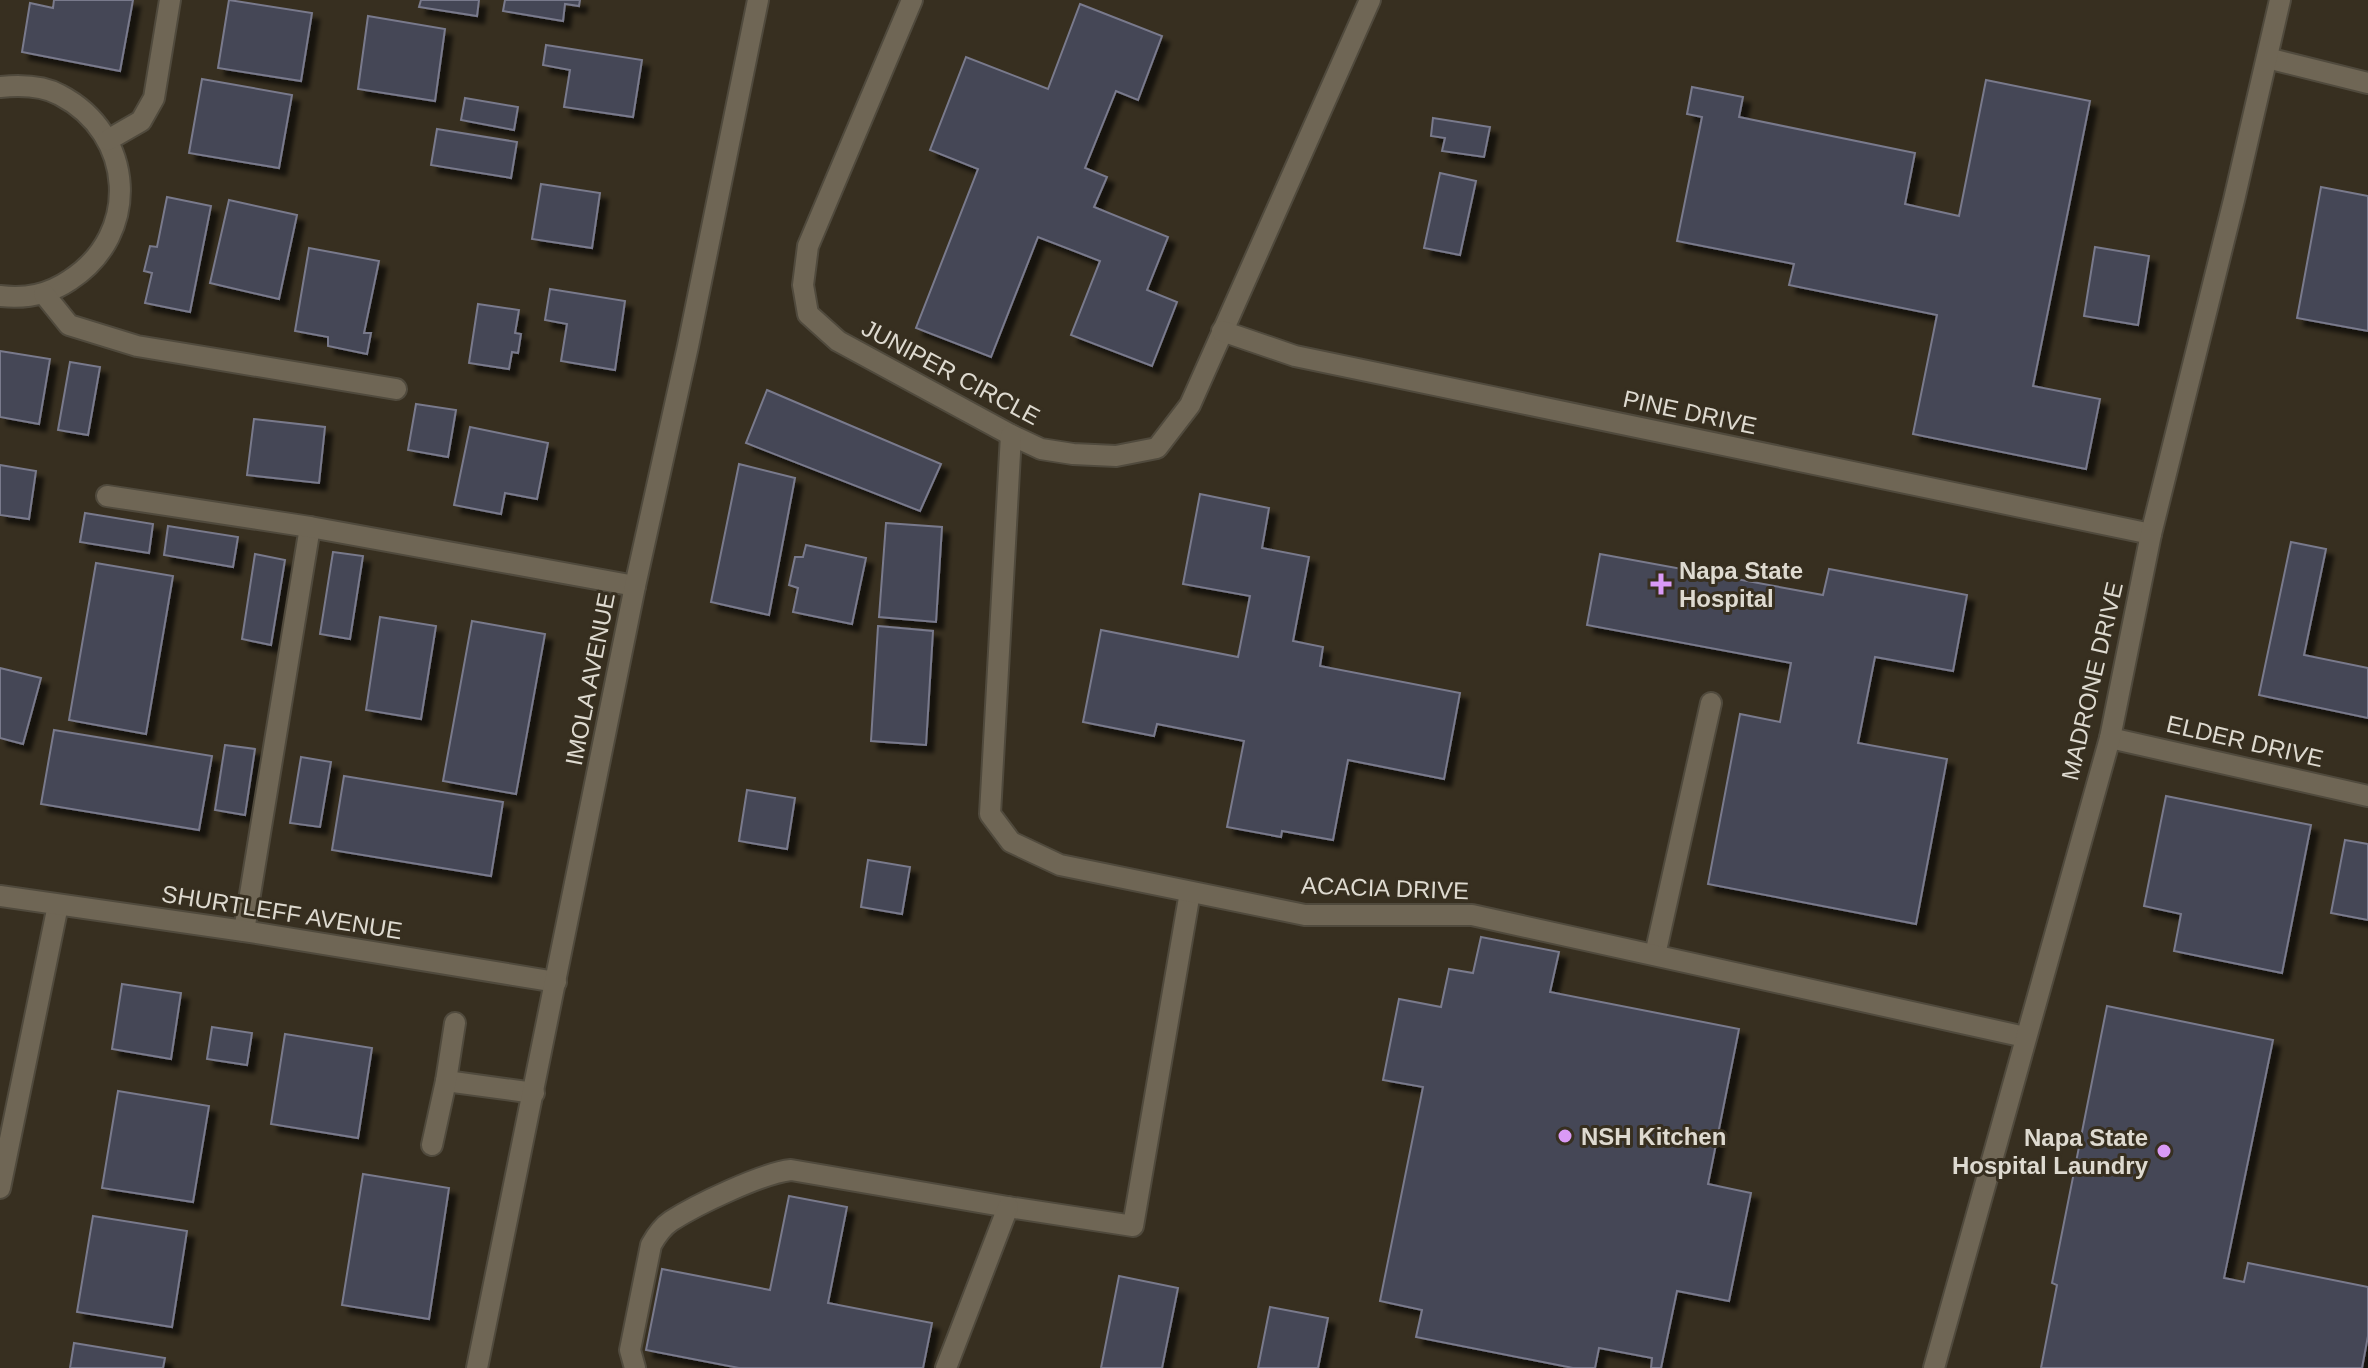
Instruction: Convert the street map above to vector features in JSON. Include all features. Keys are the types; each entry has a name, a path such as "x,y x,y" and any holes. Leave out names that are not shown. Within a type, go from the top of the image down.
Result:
{"street":[{"path":"108,140 141,121 154,98 170,0"},
{"name":"IMOLA AVENUE","path":"477,1368 635,586 691,331 758,0"},
{"name":"JUNIPER CIRCLE","path":"912,0 808,246 803,285 808,314 838,341 1041,449 1116,456 1157,448 1190,405 1370,0"},
{"name":"MADRONE DRIVE","path":"1934,1368 2110,738 2151,534 2280,0"},
{"path":"2267,58 2368,83"},
{"path":"0,87 24,85 58,93 87,113 108,140 120,173 120,209 108,242 86,270 44,294 17,298 0,296"},
{"path":"44,294 69,325 137,346 396,389"},
{"name":"PINE DRIVE","path":"1222,331 1295,356 2151,534"},
{"name":"ACACIA DRIVE","path":"1011,435 990,814 1011,842 1060,865 1305,915 1472,915 2025,1037"},
{"path":"107,496 310,527 635,586"},
{"path":"244,931 310,527"},
{"path":"1655,955 1711,703"},
{"name":"ELDER DRIVE","path":"2110,738 2368,796"},
{"path":"635,1368 630,1350 651,1245 660,1232 668,1222 776,1171 791,1170 1133,1226 1190,892"},
{"name":"SHURTLEFF AVENUE","path":"0,896 244,931 556,982"},
{"path":"0,1188 58,905"},
{"path":"432,1145 455,1023"},
{"path":"446,1081 534,1093"},
{"path":"946,1368 1008,1207"}],"building":[{"path":"54,0 133,0 120,71 22,52 30,3 53,8"},
{"path":"229,0 312,13 301,81 218,68"},
{"path":"421,0 479,0 477,16 419,7"},
{"path":"505,0 580,0 579,6 565,4 563,21 503,11"},
{"path":"1080,4 1162,36 1138,100 1116,91 1085,168 1107,177 1094,207 1168,237 1147,290 1177,302 1152,366 1071,335 1100,261 1038,237 991,357 916,328 978,169 930,150 966,57 1048,89"},
{"path":"368,16 445,29 435,101 358,89"},
{"path":"546,45 642,60 633,117 564,107 570,70 543,65"},
{"path":"202,79 292,95 279,168 189,153"},
{"path":"1986,80 2090,101 2033,386 2100,399 2086,469 1913,434 1937,315 1789,285 1794,264 1677,241 1702,117 1687,114 1692,87 1743,97 1739,117 1915,153 1905,204 1959,216"},
{"path":"465,98 518,107 514,130 461,120"},
{"path":"1433,118 1490,127 1484,157 1442,151 1445,138 1431,136"},
{"path":"437,129 517,142 511,178 431,165"},
{"path":"1440,173 1476,181 1460,255 1424,248"},
{"path":"541,184 600,193 592,248 532,239"},
{"path":"2321,187 2368,196 2368,331 2297,318"},
{"path":"167,197 211,206 190,312 145,303 152,273 144,271 150,246 157,247"},
{"path":"229,200 297,215 279,299 210,283"},
{"path":"2095,247 2149,256 2138,325 2084,316"},
{"path":"309,248 379,261 364,333 371,333 367,354 328,346 328,337 295,331"},
{"path":"550,289 625,301 615,370 561,361 567,324 545,320"},
{"path":"478,304 519,310 515,333 521,334 518,353 512,352 509,369 469,363"},
{"path":"0,351 50,359 39,424 0,417"},
{"path":"70,362 100,367 88,435 58,430"},
{"path":"767,390 941,464 920,511 746,443"},
{"path":"416,404 456,410 448,457 408,450"},
{"path":"254,419 325,427 319,483 247,475"},
{"path":"470,427 548,443 537,499 505,493 501,514 454,505"},
{"path":"739,464 795,478 769,615 711,602"},
{"path":"0,465 36,471 29,519 0,515"},
{"path":"1200,494 1269,508 1262,548 1309,557 1293,641 1323,647 1320,666 1460,693 1444,779 1348,760 1333,840 1282,831 1281,837 1227,827 1244,741 1157,724 1154,736 1083,722 1101,630 1238,657 1250,596 1183,584"},
{"path":"85,513 153,524 149,553 80,542"},
{"path":"886,523 942,527 936,622 879,617"},
{"path":"168,526 238,537 233,567 164,555"},
{"path":"2291,542 2326,549 2304,655 2368,668 2368,718 2259,695"},
{"path":"806,545 866,558 852,624 793,612 798,588 789,585 795,557 803,557"},
{"path":"333,552 363,556 350,639 320,634"},
{"path":"255,554 285,560 271,645 242,639"},
{"path":"1600,554 1823,595 1829,569 1967,595 1953,671 1875,657 1858,743 1947,759 1916,924 1708,884 1740,714 1780,722 1791,663 1587,625"},
{"path":"96,563 173,576 146,734 69,720"},
{"path":"380,617 436,626 421,719 366,710"},
{"path":"472,621 545,634 516,794 443,781"},
{"path":"878,626 933,631 926,745 871,741"},
{"path":"0,668 41,678 23,744 0,738"},
{"path":"54,730 212,756 199,830 41,804"},
{"path":"225,745 255,749 245,815 215,810"},
{"path":"301,757 331,762 320,827 290,823"},
{"path":"344,776 503,802 491,876 332,850"},
{"path":"747,790 795,798 787,849 739,841"},
{"path":"2166,796 2311,825 2282,973 2174,951 2181,914 2144,906"},
{"path":"2345,840 2368,844 2368,920 2331,913"},
{"path":"868,860 910,867 902,914 861,907"},
{"name":"NSH Kitchen","path":"1481,937 1559,952 1550,992 1739,1029 1708,1184 1751,1193 1729,1301 1677,1291 1661,1368 1651,1368 1652,1358 1599,1348 1595,1368 1573,1368 1416,1337 1422,1310 1380,1301 1423,1087 1383,1080 1399,999 1441,1007 1449,969 1473,973"},
{"path":"122,984 181,993 171,1059 112,1049"},
{"name":"Napa State Hospital Laundry","path":"2107,1006 2273,1040 2224,1278 2244,1282 2248,1263 2368,1287 2368,1336 2362,1368 2041,1368 2057,1285 2052,1283"},
{"path":"212,1027 252,1033 247,1065 207,1059"},
{"path":"285,1034 372,1048 358,1138 271,1124"},
{"path":"118,1091 209,1106 193,1202 102,1188"},
{"path":"363,1174 449,1188 429,1319 342,1305"},
{"path":"789,1196 847,1207 828,1303 932,1323 923,1368 739,1368 646,1350 662,1269 770,1290"},
{"path":"93,1216 187,1231 172,1327 77,1312"},
{"path":"1119,1276 1178,1288 1162,1368 1101,1368"},
{"path":"1270,1307 1328,1318 1318,1368 1258,1368"},
{"path":"74,1343 165,1358 163,1368 70,1368"}],"place":[{"name":"Napa State Hospital","path":"1661,584"},
{"name":"NSH Kitchen","path":"1565,1136"},
{"name":"Napa State Hospital Laundry","path":"2164,1151"}]}
